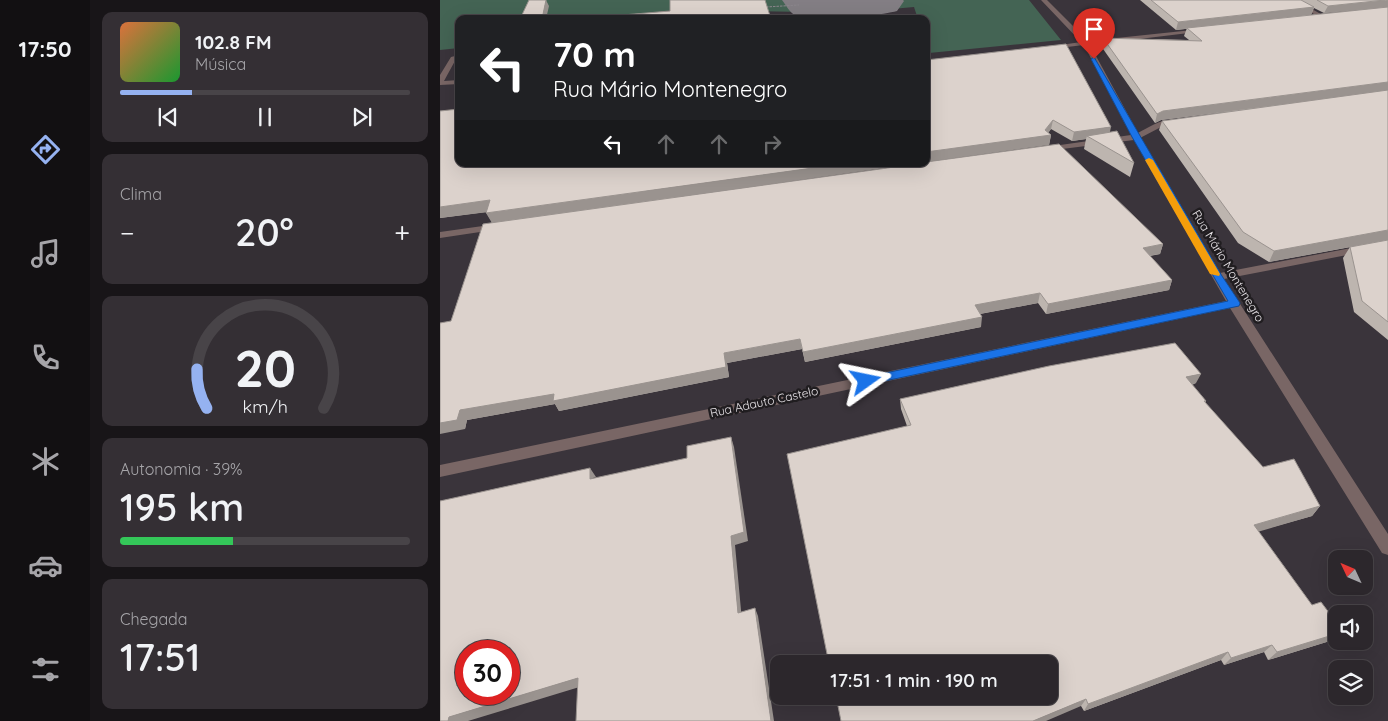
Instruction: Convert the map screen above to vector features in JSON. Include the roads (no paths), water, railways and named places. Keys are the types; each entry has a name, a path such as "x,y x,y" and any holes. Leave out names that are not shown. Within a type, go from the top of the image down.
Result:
{"street":[{"name":"Rua Mário Montenegro","path":"1044,0 1086,44 1136,137 1217,277 1388,548"},
{"path":"1292,0 1323,17"},
{"path":"1313,18 1332,16"},
{"path":"1047,48 1214,29"},
{"path":"444,75 455,57"},
{"path":"444,75 455,66"},
{"path":"440,90 455,88"},
{"path":"1038,150 1136,137 1161,124 1190,120"},
{"path":"440,235 509,225"},
{"path":"1217,277 1388,244"},
{"name":"Rua Adauto Castelo","path":"440,470 1235,303"}]}
